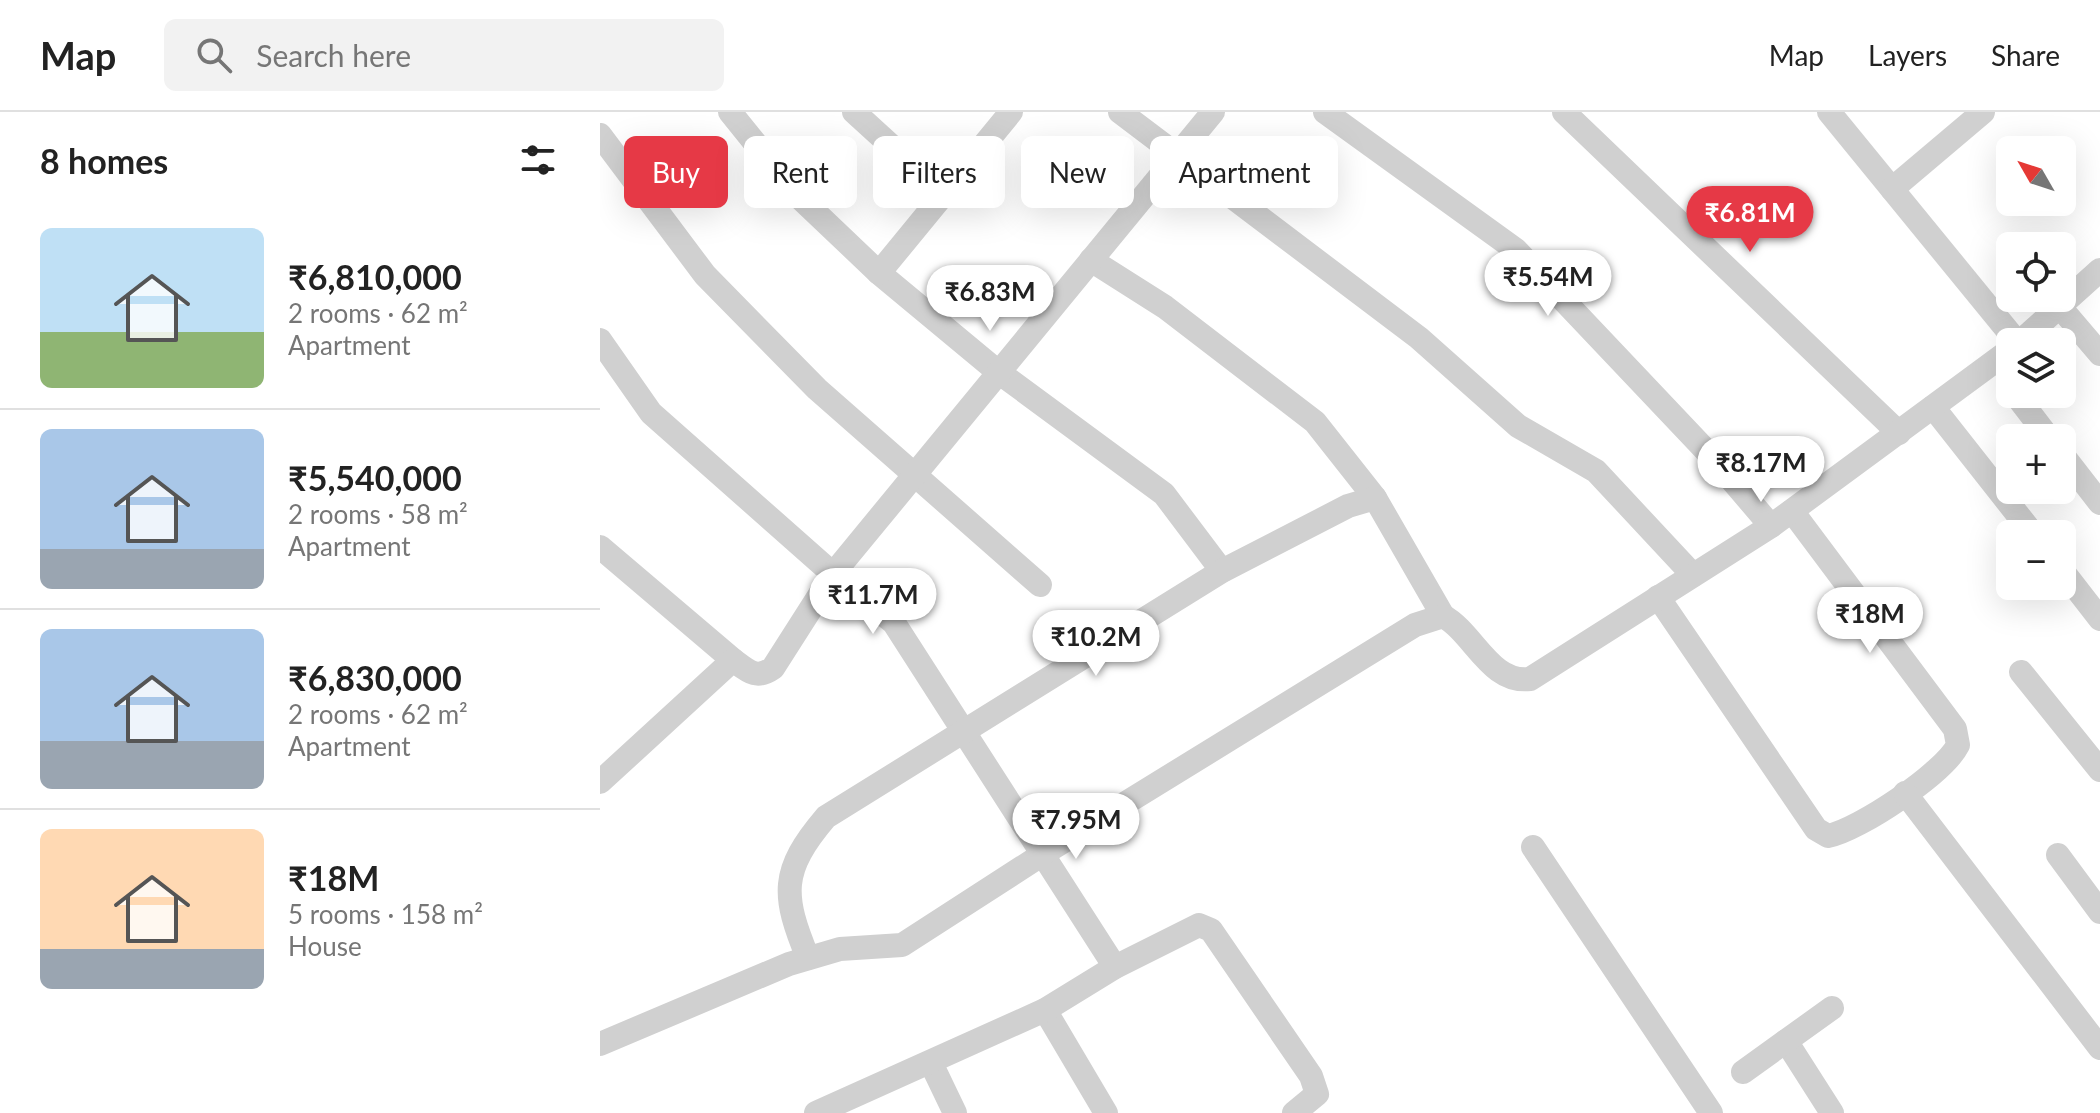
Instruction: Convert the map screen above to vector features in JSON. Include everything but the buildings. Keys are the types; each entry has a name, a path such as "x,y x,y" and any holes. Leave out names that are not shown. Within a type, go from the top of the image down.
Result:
{"street":[{"path":"730,112 797,195 879,273 997,371 1164,494 1222,571"},
{"path":"854,112 880,136"},
{"path":"991,136 1011,112"},
{"path":"1120,112 1155,136"},
{"path":"1193,136 1213,112"},
{"path":"1325,112 1516,250 1713,458 1771,526"},
{"path":"1564,112 1899,433"},
{"path":"1829,112 2007,328"},
{"path":"1892,189 1983,112"},
{"path":"600,135 705,275 817,389 1040,585"},
{"path":"603,557 753,675 762,675 773,668 833,574 1150,188"},
{"path":"879,273 932,208"},
{"path":"1250,208 1419,338 1511,421 1596,471 1693,575"},
{"path":"1091,260 1165,307 1315,422 1375,498 1443,616 1455,623 1502,675 1516,681 1530,679 1771,526 1996,361"},
{"path":"2076,292 2100,270"},
{"path":"2035,328 2054,312"},
{"path":"2064,312 2100,354"},
{"path":"600,340 651,413 833,574 894,623 1115,967"},
{"path":"1933,407 2022,520"},
{"path":"2026,408 2038,424"},
{"path":"2076,472 2100,503"},
{"path":"808,958 787,901 802,844 826,817 1222,571 1348,506 1375,498"},
{"path":"1658,597 1816,829 1828,836 1841,833 1905,793 1950,759 1958,745 1955,729 1792,511"},
{"path":"2076,588 2100,619"},
{"path":"600,1044 808,958 840,949 902,945 1043,854 1415,625 1443,616"},
{"path":"604,771 733,660"},
{"path":"2021,672 2100,770"},
{"path":"1905,793 2100,1048"},
{"path":"1533,847 1711,1113"},
{"path":"2058,855 2100,912"},
{"path":"816,1113 1045,1010 1115,967 1199,925 1207,926 1311,1076 1317,1094 1294,1113"},
{"path":"1743,1072 1832,1008"},
{"path":"1045,1010 1106,1113"},
{"path":"1786,1041 1832,1113"},
{"path":"931,1063 955,1113"}]}
